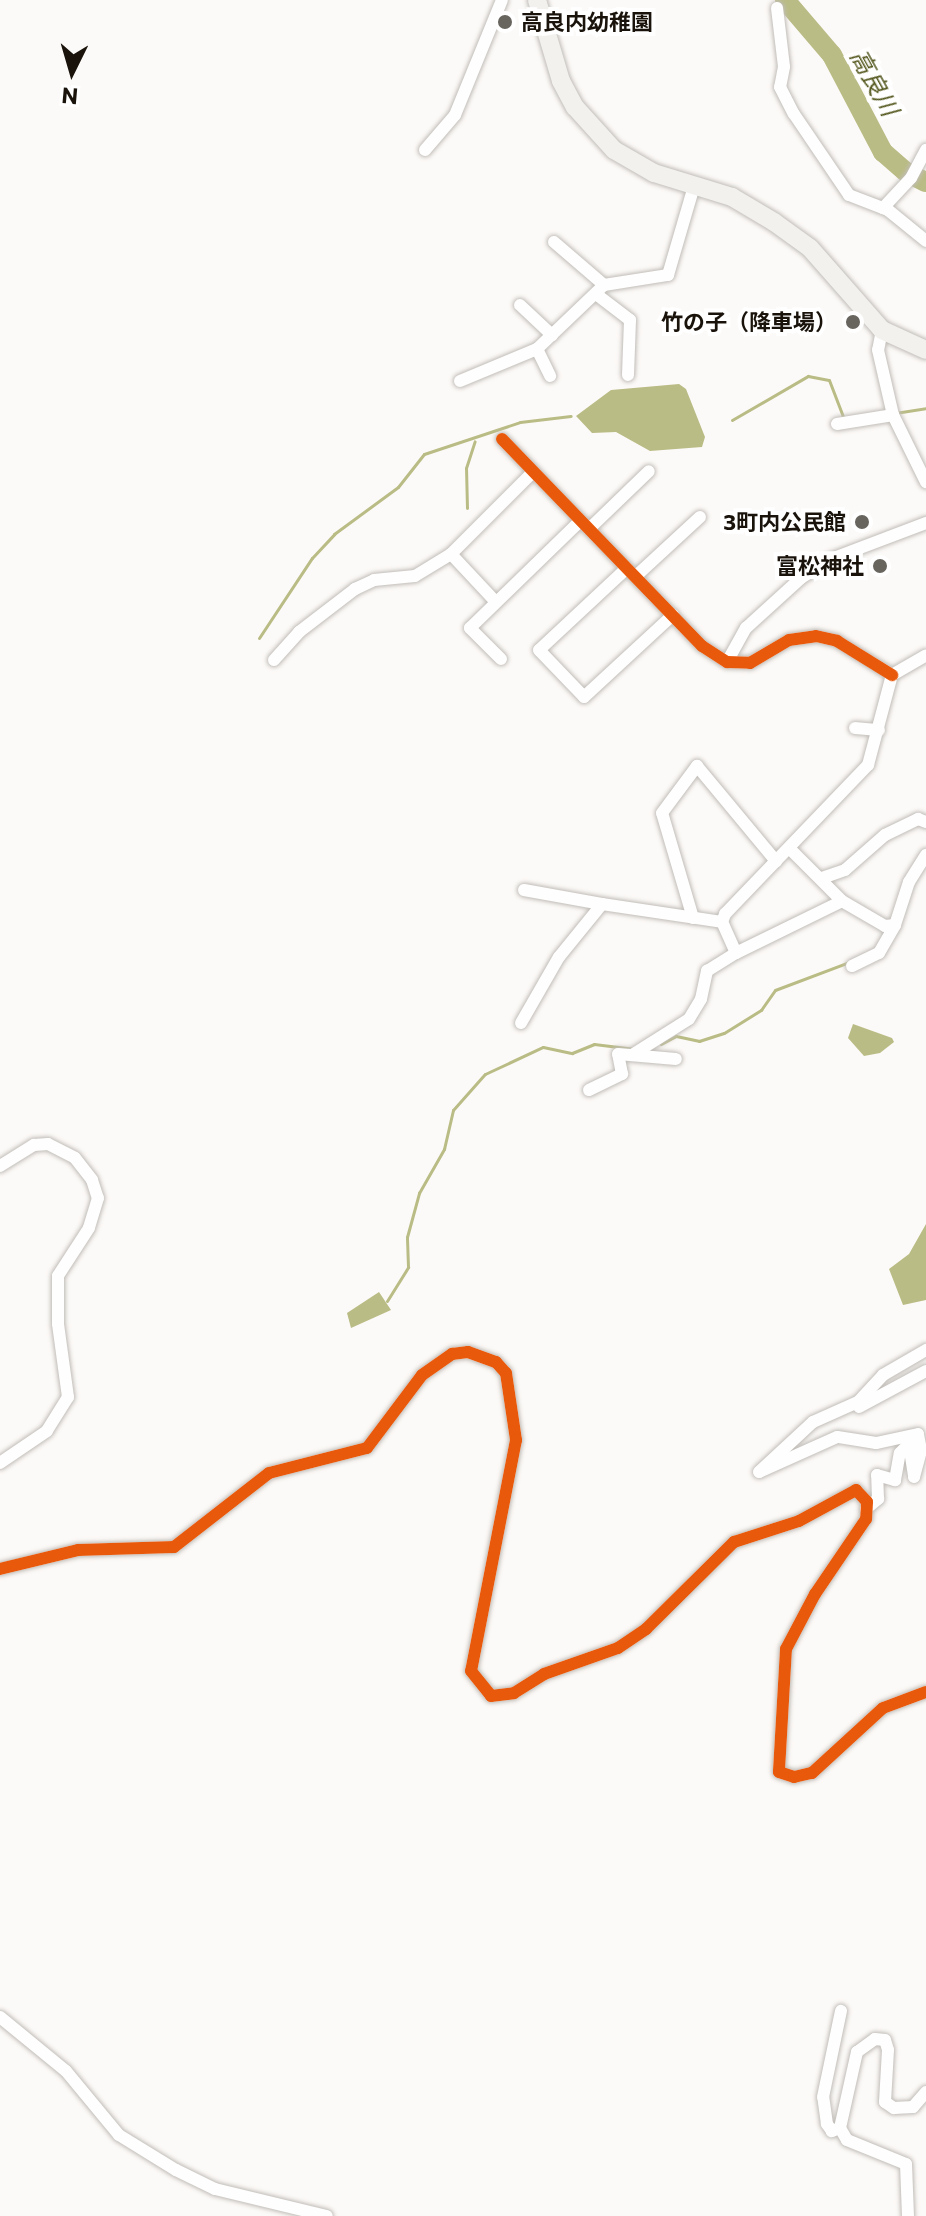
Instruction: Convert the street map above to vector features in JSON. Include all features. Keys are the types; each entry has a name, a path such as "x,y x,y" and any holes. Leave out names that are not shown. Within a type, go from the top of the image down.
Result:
{"main road":[{"path":"537,0 561,81 584,119 614,150 654,173 732,197 810,248 882,330 926,350"}],"street":[{"path":"425,150 455,115 502,0"},
{"path":"777,8 784,98 849,195 883,208 926,241"},
{"path":"883,208 917,168 926,150"},
{"path":"460,381 537,349 600,289 668,275 694,186"},
{"path":"554,242 630,320 628,375"},
{"path":"520,305 552,335"},
{"path":"882,330 878,350 893,415 926,482"},
{"path":"537,349 550,376"},
{"path":"837,424 893,415"},
{"path":"502,439 702,646 727,662 750,663 789,640 816,636 837,641 892,675"},
{"path":"501,659 470,628 495,601 649,471"},
{"path":"274,660 299,632 355,589 374,580 415,576 451,554 533,472"},
{"path":"673,615 584,697 539,650 700,517"},
{"path":"727,662 746,628 801,578 831,559 926,523"},
{"path":"451,554 495,601"},
{"path":"722,922 868,765 892,675 926,655"},
{"path":"855,728 879,730"},
{"path":"693,918 662,813 697,766 776,861"},
{"path":"822,878 845,870 885,835 918,819 926,822"},
{"path":"789,848 842,901 885,926 895,925"},
{"path":"852,966 879,953 895,925 909,882 926,855"},
{"path":"524,890 722,922"},
{"path":"636,1051 689,1019 701,999 707,971 736,953 842,901"},
{"path":"521,1023 559,957 602,904"},
{"path":"722,922 736,953"},
{"path":"589,1090 622,1074 618,1054 636,1051 676,1059"},
{"path":"0,1166 34,1145 48,1144 75,1158 92,1180 98,1198 89,1228 58,1276 58,1324 68,1397 47,1431 0,1463"},
{"path":"844,1409 883,1375 926,1350"},
{"path":"0,1569 78,1550 174,1547 269,1473 367,1448 422,1375 452,1354 468,1352 496,1362 506,1373 516,1440 471,1671 491,1696 514,1693 544,1674 618,1648 655,1620 734,1542 799,1521 847,1491 860,1492 877,1475"},
{"path":"877,1475 895,1480 900,1453 909,1444 914,1477 921,1450 918,1434 876,1443 837,1437 759,1472 813,1422 860,1406 926,1371"},
{"path":"877,1475 878,1499 866,1509 855,1541 815,1594 786,1649 779,1772 794,1777 812,1773 883,1708 926,1692"},
{"path":"860,1492 866,1509"},
{"path":"840,2128 832,2131 827,2124 823,2097 841,2011"},
{"path":"0,2017 66,2071 119,2135 176,2170 215,2189 327,2216"},
{"path":"908,2216 906,2164 847,2140 840,2128 857,2052 875,2039 885,2040 888,2050 885,2102 894,2108 913,2107 926,2092"}],"shaded area":[{"path":"679,384 686,389 705,437 702,447 650,451 616,432 592,433 576,416 611,390"},
{"path":"853,1024 892,1038 894,1042 880,1053 864,1056 848,1038"},
{"path":"926,1224 926,1300 903,1305 889,1269 909,1254"},
{"path":"379,1292 391,1310 351,1328 347,1313"}],"waterway":[{"name":"高良川","path":"785,0 832,55 883,152 906,172 926,182"},
{"path":"732,420 808,376 829,380 844,419"},
{"path":"895,413 926,408"},
{"path":"259,638 312,558 334,534 398,487 424,454 520,422 571,416"},
{"path":"467,508 466,468 475,441"},
{"path":"661,1044 676,1036 699,1041 724,1033 761,1010 775,990 849,962"},
{"path":"387,1301 408,1267 407,1237 419,1193 444,1149 453,1110 485,1074 543,1047 572,1053 594,1044 635,1049"}],"cycle path":[{"path":"502,439 702,646 727,662 750,663 789,640 816,636 837,641 892,675"},
{"path":"0,1569 78,1550 174,1547 269,1473 367,1448 422,1375 452,1354 468,1352 496,1362 506,1373 516,1440 471,1671 491,1696 514,1693 544,1674 618,1648 646,1629 734,1542 799,1521 856,1490 867,1502 866,1519 815,1594 786,1649 779,1772 794,1777 812,1773 883,1708 926,1692"}],"place":[{"name":"高良内幼稚園","path":"505,22"},
{"name":"竹の子（降車場）","path":"853,322"},
{"name":"3町内公民館","path":"862,522"},
{"name":"富松神社","path":"880,566"}]}
